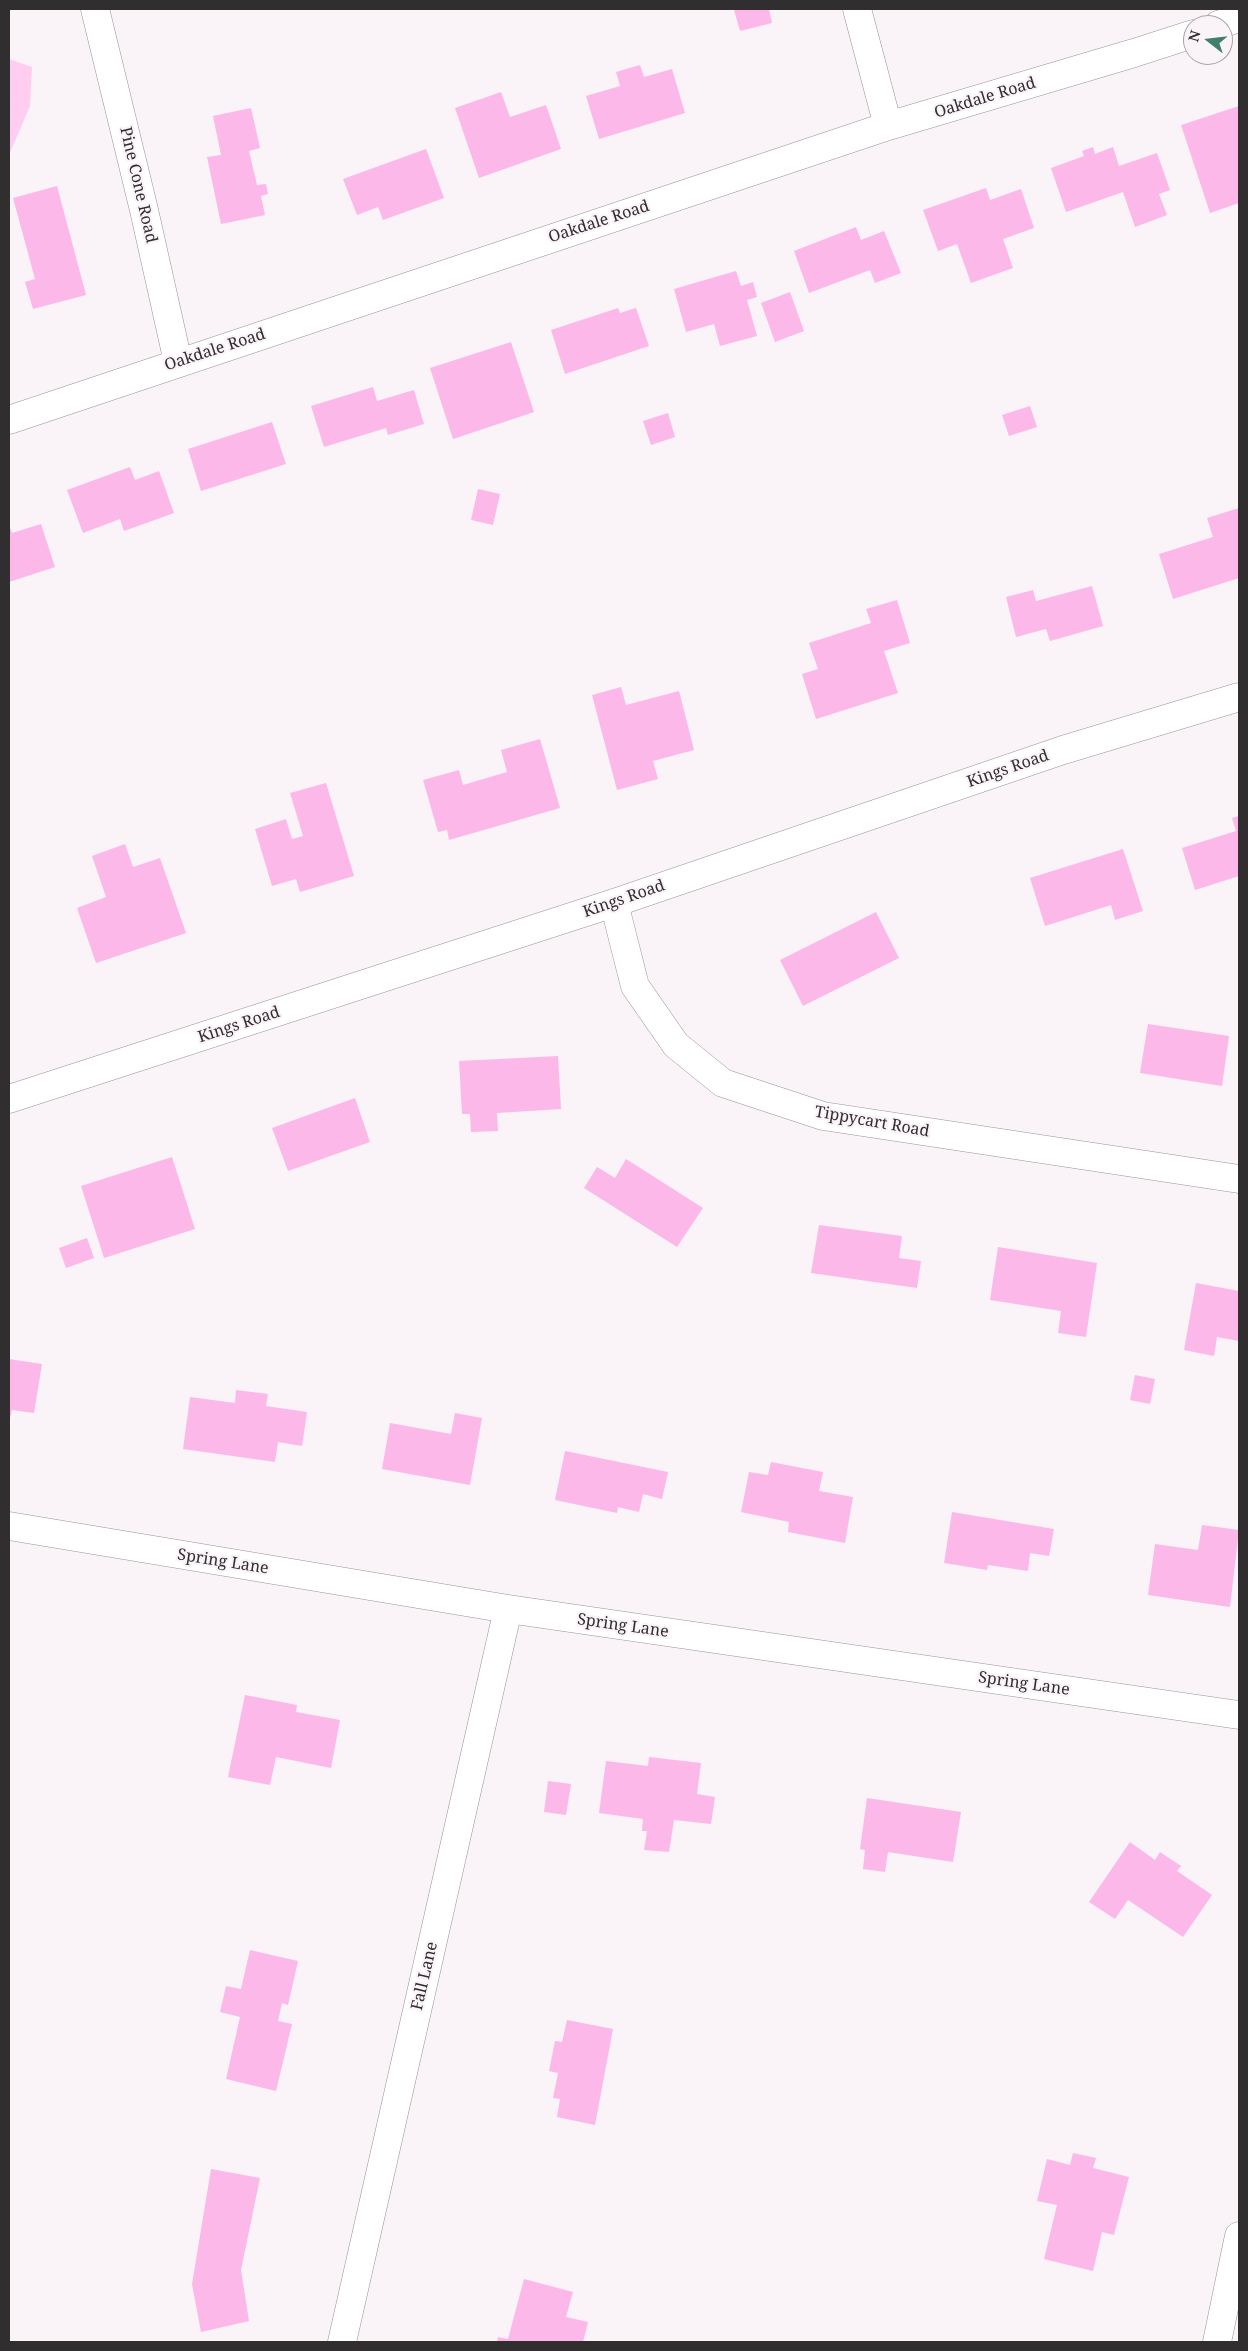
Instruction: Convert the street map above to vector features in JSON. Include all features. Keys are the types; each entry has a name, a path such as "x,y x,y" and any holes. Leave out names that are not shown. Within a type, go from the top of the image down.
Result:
{"street":[{"name":"Pine Cone Road","path":"95,9 144,210 178,362"},
{"path":"857,9 888,126"},
{"name":"Oakdale Road","path":"9,420 888,126 1134,54 1183,37"},
{"name":"Kings Road","path":"9,1099 614,903 1062,750 1239,697"},
{"name":"Tippycart Road","path":"614,903 635,986 676,1046 723,1083 823,1116 1239,1179"},
{"name":"Spring Lane","path":"9,1526 508,1609 1239,1715"},
{"name":"Fall Lane","path":"342,2342 508,1609"},
{"path":"1217,2342 1239,2236"}],"shaded area":[{"path":"9,59 32,67 30,106 9,155"}],"building":[{"path":"769,9 772,23 740,31 734,10"},
{"path":"640,65 644,77 672,69 685,113 599,139 586,96 620,86 616,72"},
{"path":"501,92 510,117 546,105 561,149 479,178 455,108"},
{"path":"1239,106 1239,203 1210,213 1181,125"},
{"path":"251,108 260,148 249,151 257,185 266,184 268,194 261,196 265,215 221,224 207,157 221,155 213,116"},
{"path":"1093,147 1095,154 1113,147 1119,166 1157,153 1170,190 1159,194 1167,215 1135,227 1123,192 1066,212 1051,168 1084,156 1082,151"},
{"path":"426,149 444,198 383,220 378,207 357,215 343,179"},
{"path":"57,186 86,295 33,309 25,282 35,279 13,198"},
{"path":"986,188 990,200 1021,189 1034,228 1003,239 1013,268 971,283 957,244 938,251 923,210"},
{"path":"856,227 861,240 884,231 901,273 875,283 870,270 809,293 794,251"},
{"path":"736,271 741,286 753,282 757,297 747,300 757,336 720,346 714,324 686,332 674,289"},
{"path":"790,292 804,331 775,342 761,303"},
{"path":"618,308 620,313 636,308 649,346 565,374 551,330"},
{"path":"511,342 534,412 453,439 430,368"},
{"path":"373,387 377,401 414,390 424,424 388,435 386,428 324,447 311,406"},
{"path":"1030,406 1037,427 1009,436 1002,415"},
{"path":"668,413 675,437 651,445 643,421"},
{"path":"272,422 286,464 201,491 188,449"},
{"path":"130,467 135,480 159,471 174,513 124,531 120,519 83,533 67,490"},
{"path":"478,489 500,494 493,525 471,520"},
{"path":"1239,508 1239,578 1173,599 1159,554 1213,537 1207,518"},
{"path":"41,524 55,567 9,582 9,525 12,533"},
{"path":"1092,586 1103,626 1050,641 1046,629 1016,637 1006,597 1033,590 1036,601"},
{"path":"897,600 910,643 884,651 898,693 816,719 802,674 818,669 809,643 871,623 866,609"},
{"path":"621,687 626,705 679,691 694,750 653,761 658,779 617,790 592,695"},
{"path":"540,739 560,808 449,840 447,830 438,832 423,780 459,770 463,785 507,772 501,750"},
{"path":"326,783 354,876 300,892 296,879 272,886 255,829 286,819 292,839 303,836 290,793"},
{"path":"1239,816 1239,876 1195,890 1182,848 1236,831 1232,818"},
{"path":"125,844 133,867 160,858 186,933 96,963 77,908 106,897 92,856"},
{"path":"1123,849 1143,911 1115,920 1111,905 1045,926 1030,878"},
{"path":"876,912 899,958 803,1006 780,960"},
{"path":"1148,1024 1229,1036 1222,1086 1140,1073"},
{"path":"558,1056 561,1109 497,1113 498,1131 471,1132 470,1114 462,1114 459,1061"},
{"path":"355,1098 370,1142 288,1171 272,1128"},
{"path":"172,1157 195,1229 104,1258 81,1186"},
{"path":"626,1159 703,1208 677,1247 584,1188 597,1167 615,1178"},
{"path":"819,1225 902,1236 899,1258 921,1261 917,1288 811,1273"},
{"path":"87,1238 94,1258 66,1268 59,1248"},
{"path":"998,1247 1097,1263 1086,1337 1058,1333 1061,1311 990,1300"},
{"path":"1196,1283 1239,1291 1239,1341 1217,1337 1214,1356 1184,1350"},
{"path":"9,1359 42,1364 34,1413 12,1410 9,1418"},
{"path":"1135,1375 1155,1379 1150,1404 1130,1400"},
{"path":"236,1390 268,1394 266,1406 307,1412 302,1446 278,1442 275,1462 183,1449 190,1397 235,1403"},
{"path":"455,1413 482,1418 470,1485 382,1469 390,1423 451,1434"},
{"path":"565,1451 668,1472 662,1499 643,1494 639,1512 618,1507 617,1513 555,1500"},
{"path":"771,1462 823,1472 819,1491 853,1497 845,1543 788,1532 789,1522 741,1512 749,1472 768,1475"},
{"path":"952,1512 1054,1529 1049,1556 1030,1553 1028,1571 988,1565 987,1570 944,1563"},
{"path":"1202,1525 1239,1530 1230,1607 1148,1595 1155,1544 1198,1550"},
{"path":"245,1695 297,1705 296,1712 340,1720 331,1768 276,1757 270,1785 228,1777"},
{"path":"649,1757 701,1763 697,1794 715,1797 711,1824 674,1820 669,1852 644,1850 647,1831 642,1831 643,1819 599,1813 606,1761 648,1766"},
{"path":"548,1781 571,1784 566,1815 544,1812"},
{"path":"867,1798 961,1812 953,1862 888,1852 885,1872 863,1869 865,1850 860,1849"},
{"path":"1130,1842 1155,1860 1160,1852 1181,1866 1177,1871 1212,1895 1183,1937 1128,1900 1115,1919 1089,1902"},
{"path":"250,1950 298,1961 288,2005 282,2003 278,2021 292,2024 276,2091 226,2079 240,2017 220,2012 226,1986 241,1989"},
{"path":"567,2020 613,2029 595,2125 557,2117 560,2099 553,2098 558,2073 549,2071 555,2041 562,2042"},
{"path":"1073,2153 1096,2158 1093,2168 1129,2177 1114,2235 1102,2232 1093,2271 1044,2259 1057,2205 1037,2201 1047,2159 1070,2165"},
{"path":"211,2169 260,2178 241,2270 249,2321 201,2332 192,2284"},
{"path":"524,2279 573,2292 566,2317 588,2322 583,2342 497,2342 498,2337 508,2339"}]}
